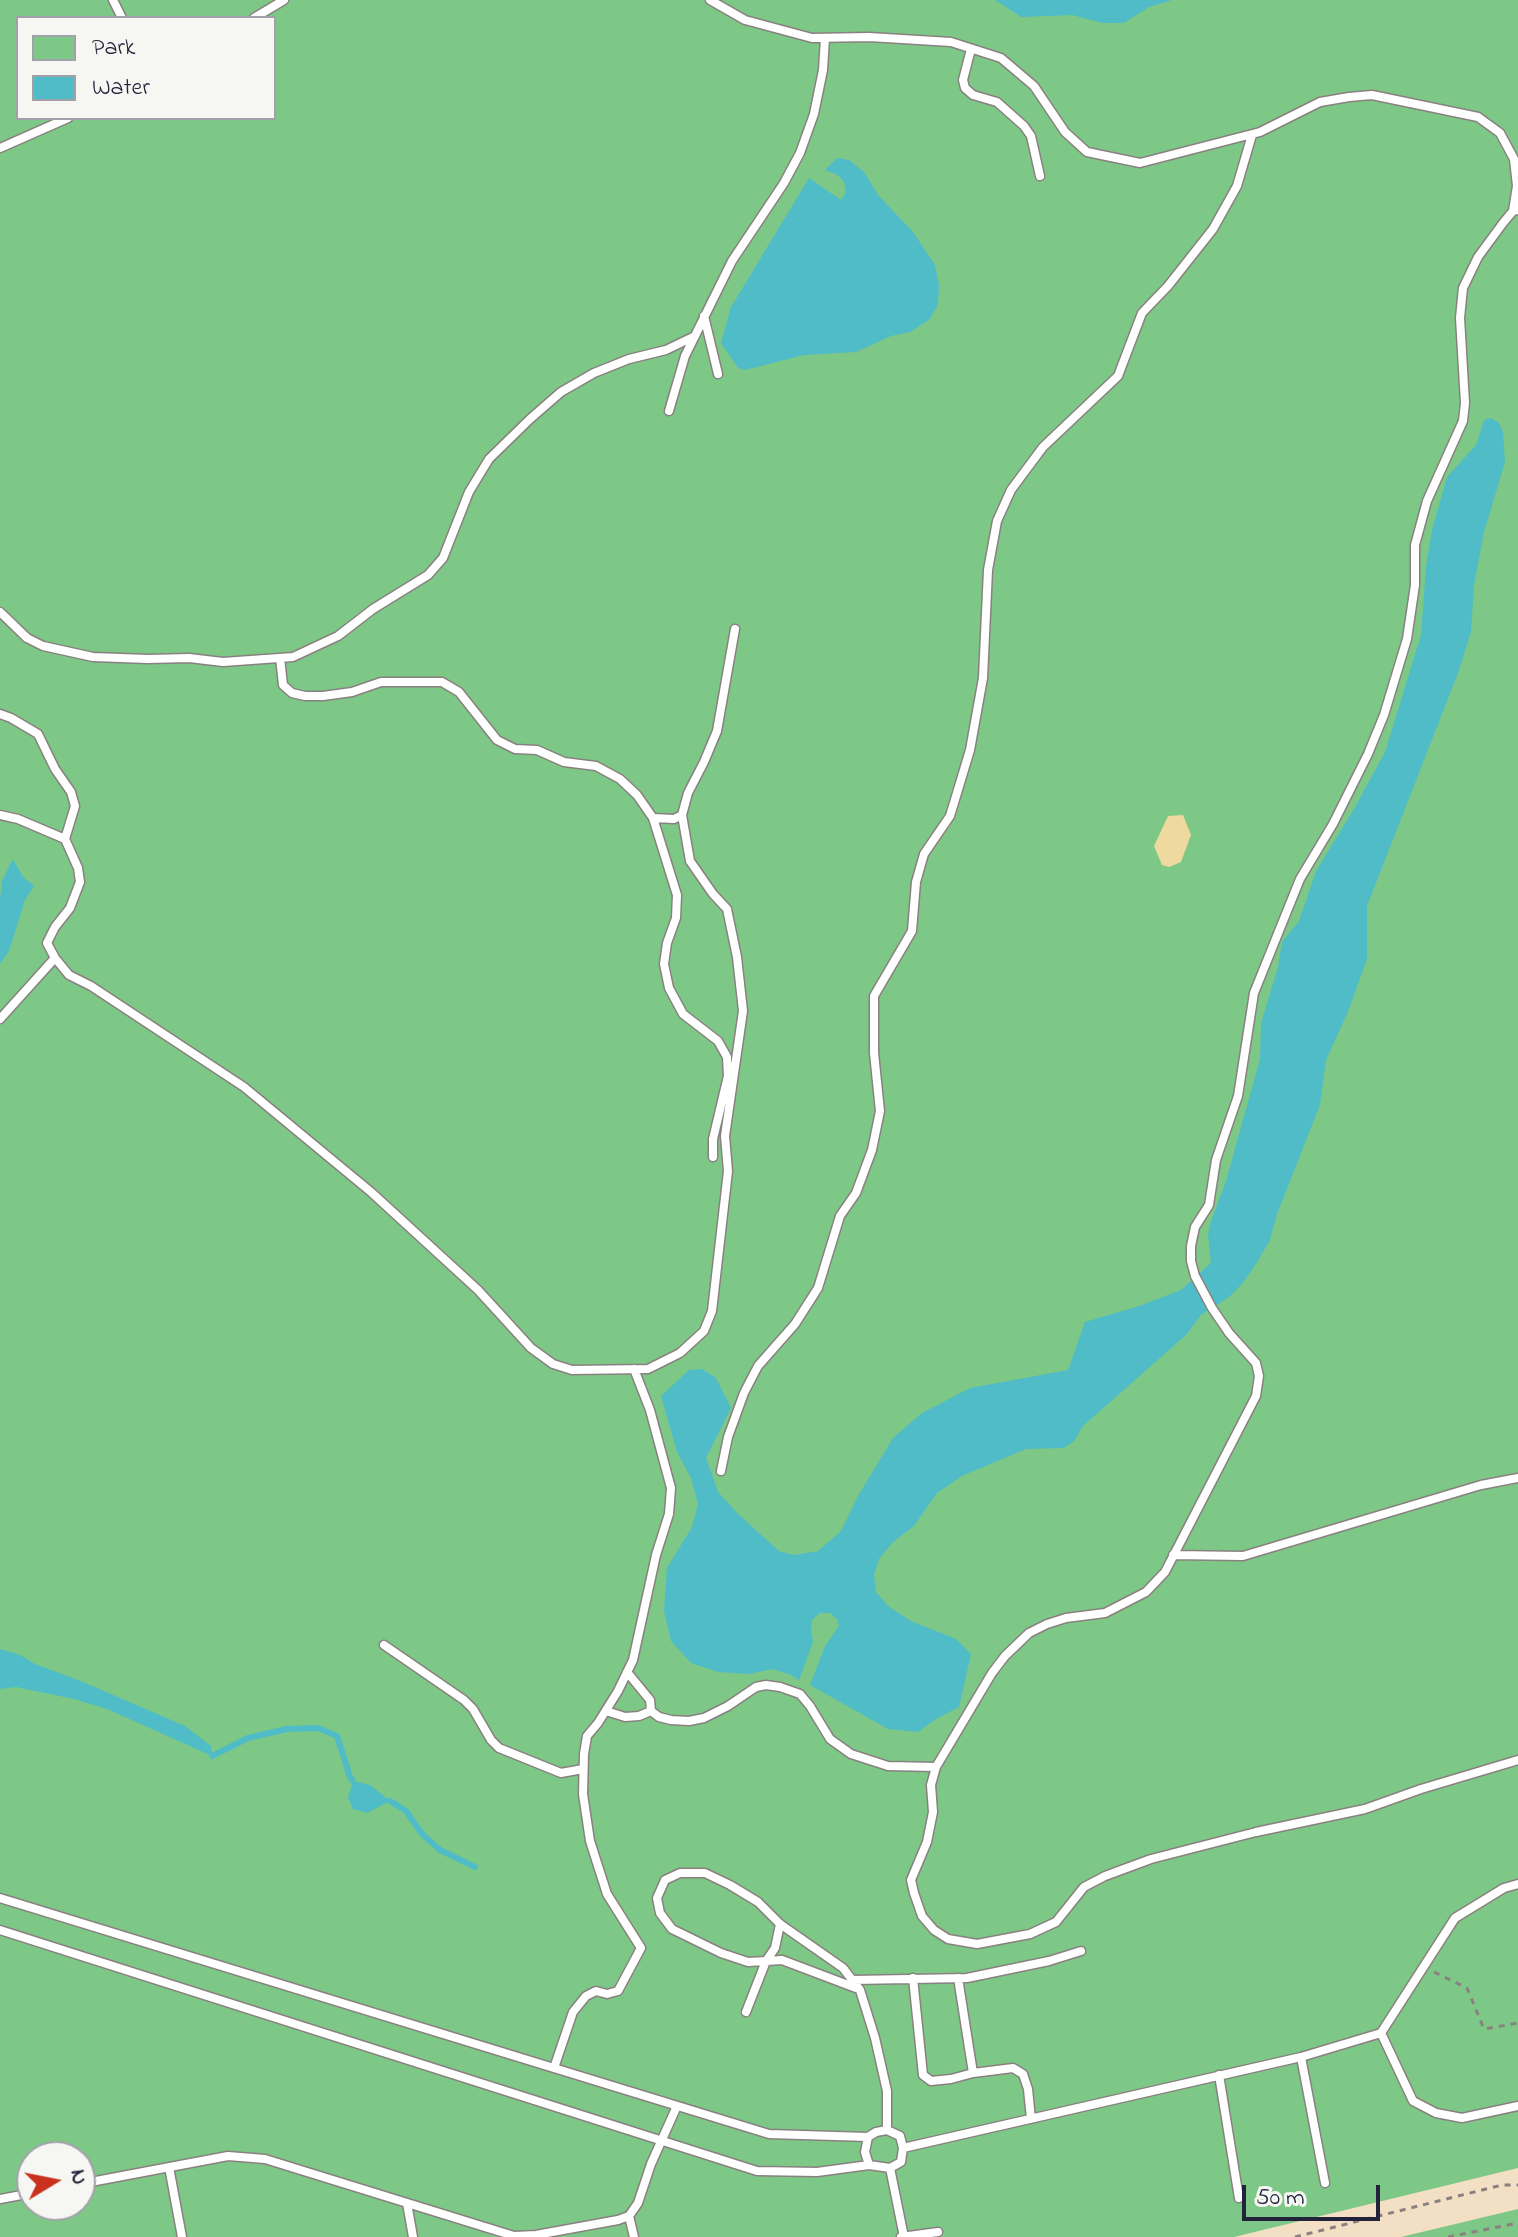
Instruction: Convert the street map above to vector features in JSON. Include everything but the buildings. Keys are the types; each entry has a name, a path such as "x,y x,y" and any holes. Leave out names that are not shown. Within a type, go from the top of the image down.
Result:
{"lane":[{"path":"257,16 284,0"},
{"path":"710,0 745,20 812,38 903,38 951,42 1001,58 1034,86 1065,132 1087,152 1140,163 1252,135 1320,102 1372,95 1478,117 1500,133 1514,159 1516,210 1478,257 1463,288 1460,318 1465,403 1463,421 1427,501 1415,545 1415,585 1407,639 1384,715 1368,754 1333,824 1300,879 1254,993 1238,1096 1216,1160 1209,1205 1195,1227 1191,1246 1195,1276 1212,1308 1256,1363 1259,1376 1256,1396 1165,1572 1146,1592 1105,1613 1066,1618 1029,1633 992,1673 936,1767 931,1785 933,1812 927,1842 911,1880 922,1916 934,1930 948,1939 977,1944 1030,1934 1056,1922 1084,1887 1151,1859 1241,1835 1365,1809 1518,1760"},
{"path":"669,411 685,356 704,316 732,261 784,183 800,153 814,114 823,70 825,38"},
{"path":"971,49 963,80 965,88 973,95 997,102 1024,126 1031,136 1040,176"},
{"path":"0,148 63,120"},
{"path":"721,1471 728,1437 744,1393 758,1366 795,1324 818,1288 840,1216 856,1193 872,1150 880,1111 874,1053 874,996 912,931 916,882 924,854 950,816 970,750 983,678 988,570 997,521 1011,490 1043,447 1118,376 1142,313 1168,286 1213,229 1237,186 1252,135"},
{"path":"704,316 718,374"},
{"path":"0,612 27,638 43,646 93,657 189,658 223,662 293,657 338,636 373,609 428,575 443,558 469,492 489,459 561,392 594,373 629,359 666,350 695,336"},
{"path":"0,714 38,734 55,769 71,792 75,806 65,839 78,868 80,882 70,908 47,943 69,975 91,986 244,1087 371,1192 478,1290 531,1348 553,1364 572,1370 648,1369 680,1353 704,1331 712,1311 728,1171 725,1136 743,1011 737,957 727,909 690,861 682,815 688,793 717,731 735,629"},
{"path":"280,658 283,685 292,693 305,696 352,692 381,682 442,682 459,692 497,740 515,749 537,750 564,762 596,766 620,779 637,795 653,818 677,895 676,918 664,964 669,988 683,1014 718,1041 727,1057 728,1076 713,1139 713,1157"},
{"path":"0,815 18,819 65,839"},
{"path":"653,818 674,819 682,815"},
{"path":"0,1019 55,958"},
{"path":"554,2068 573,2012 586,1996 596,1991 607,1994 618,1991 641,1948 607,1894 590,1841 583,1794 587,1736 606,1711 633,1660 656,1555 669,1514 671,1488 650,1410 634,1369"},
{"path":"1173,1555 1243,1556 1481,1485 1518,1478"},
{"path":"384,1645 464,1700 499,1748 561,1773 583,1769"},
{"path":"627,1672 650,1700 651,1711 659,1717 689,1721 704,1718 756,1687 780,1687 800,1694 830,1739 851,1754 888,1766 936,1767"},
{"path":"606,1711 625,1717 651,1711"},
{"path":"860,1990 782,1960 748,1962 672,1929 660,1913 657,1898 665,1880 680,1873 705,1873 730,1885 758,1902 780,1924 843,1968 860,1990 875,2038 887,2091 887,2130"},
{"path":"903,2148 1301,2057 1381,2033 1455,1918 1504,1888 1518,1884"},
{"path":"0,1898 769,2134 868,2137 887,2130 900,2136 903,2148 901,2162 890,2168 869,2165 817,2172 757,2171 0,1930"},
{"path":"746,2012 766,1961 775,1948 780,1924"},
{"path":"852,1980 958,1978 1049,1961 1081,1951"},
{"path":"913,1978 923,2075 931,2081 1013,2068 1023,2074 1031,2119"},
{"path":"958,1978 973,2073"},
{"path":"1381,2033 1413,2101 1436,2113 1462,2118 1518,2106"},
{"path":"1301,2057 1325,2183"},
{"path":"1219,2075 1239,2198"},
{"path":"96,2181 228,2156 265,2159 514,2236 550,2232 629,2216 638,2203 651,2164 677,2106"},
{"path":"868,2137 865,2152 869,2165"},
{"path":"169,2167 182,2237"},
{"path":"890,2168 903,2237 938,2232"},
{"path":"407,2203 413,2237"},
{"path":"629,2216 634,2237"}],"path":[{"path":"1422,1966 1467,1988 1484,2029 1518,2023"},
{"path":"1295,2237 1502,2185 1518,2185"},
{"path":"1448,2237 1518,2223"}],"green space":[{"path":"0,0 1518,0 1518,2168 1234,2237 0,2237"},
{"path":"1518,2209 1518,2237 1401,2237"}],"sand":[{"path":"1183,815 1191,835 1181,862 1169,867 1162,865 1154,846 1168,816"}],"water":[{"path":"995,0 1172,0 1149,7 1124,23 1102,23 1072,15 1021,17"},
{"path":"837,158 849,160 864,172 878,195 913,232 935,265 939,285 938,305 929,320 910,332 891,336 856,352 804,355 745,370 738,368 721,343 731,307 809,178 841,200 846,192 844,181 825,170"},
{"path":"1491,418 1499,423 1503,432 1505,462 1484,532 1474,585 1471,632 1367,906 1367,959 1326,1060 1320,1105 1277,1214 1270,1240 1256,1264 1229,1297 1201,1315 1186,1335 1083,1426 1074,1441 1064,1448 1026,1449 962,1476 937,1493 914,1526 893,1542 879,1559 874,1575 876,1592 888,1606 911,1621 956,1639 971,1654 959,1707 918,1732 888,1729 810,1685 825,1646 839,1626 830,1613 820,1613 812,1620 813,1642 799,1680 772,1669 750,1674 718,1672 691,1663 671,1641 664,1611 667,1568 692,1527 698,1504 691,1478 677,1452 661,1396 689,1370 702,1369 716,1378 731,1408 706,1458 718,1492 779,1551 794,1555 818,1551 841,1531 893,1438 922,1413 970,1388 1068,1370 1085,1322 1181,1290 1211,1263 1210,1224 1226,1181 1260,1059 1261,1023 1278,967 1282,942 1299,921 1316,871 1385,752 1421,635 1426,566 1432,530 1447,477 1476,445 1484,420"},
{"path":"13,859 23,877 34,886 25,900 9,951 0,964 2,881"},
{"path":"0,1649 185,1726 211,1746 212,1756 107,1709 16,1687 0,1689"},
{"path":"353,1781 370,1785 390,1801 367,1813 353,1809 348,1798"}],"waterway":[{"path":"212,1756 248,1738 287,1729 318,1728 337,1736 353,1781"},
{"path":"390,1801 406,1811 422,1834 440,1850 475,1867"}]}
